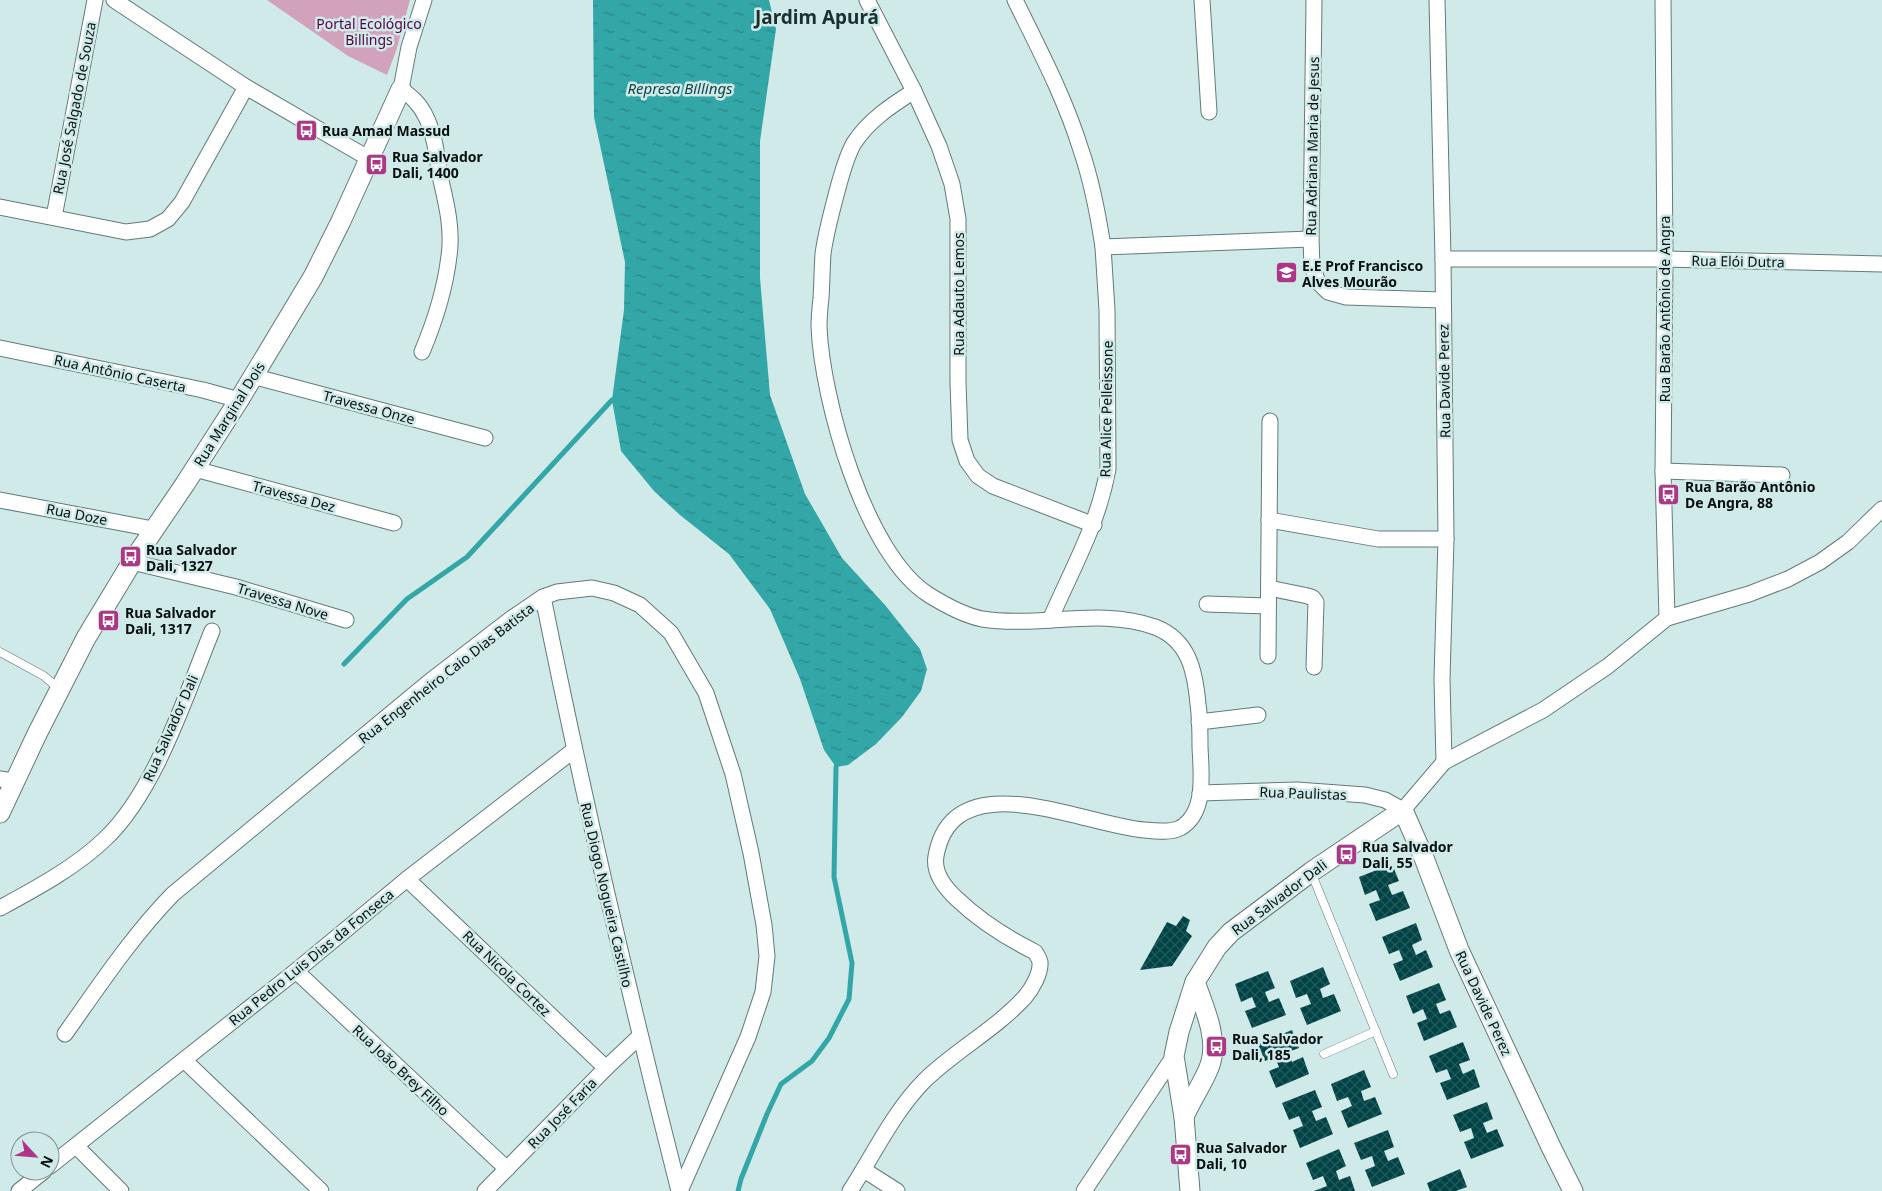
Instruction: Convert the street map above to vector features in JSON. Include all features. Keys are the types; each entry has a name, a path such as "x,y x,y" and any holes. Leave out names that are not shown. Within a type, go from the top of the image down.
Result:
{"street":[{"name":"Rua José Salgado de Souza","path":"54,217 95,0"},
{"path":"114,0 246,87 368,158"},
{"name":"Rua Marginal Dois","path":"0,812 7,780 86,638 153,529 239,400 313,277 341,221 400,89 409,47 424,0"},
{"name":"Rua Adauto Lemos","path":"867,0 940,146 952,184 958,220 960,440 967,461 978,476 993,486 1094,525"},
{"path":"1015,0 1051,73 1081,149 1096,202 1103,247 1311,239"},
{"path":"1202,0 1209,112"},
{"name":"Rua Adriana Maria de Jesus","path":"1314,0 1311,239 1312,267 1318,282 1328,292 1346,297 1442,300"},
{"name":"Rua Davide Perez","path":"1437,0 1443,259 1446,539 1442,680 1444,762"},
{"name":"Rua Barão Antônio de Angra","path":"1663,0 1665,259 1663,472 1667,618"},
{"path":"0,207 126,232 150,229 168,219 182,202 196,180 246,87"},
{"path":"400,89 416,100 426,117 435,146 450,232 450,255 443,293 436,320 422,352"},
{"path":"850,1191 883,1136 923,1082 947,1059 994,1024 1025,996 1040,969 1039,959 1034,952 983,920 955,898 940,880 934,861 939,840 949,823 964,810 985,804 1009,803 1050,810 1130,829 1163,831 1179,828 1190,819 1196,810 1200,793 1198,701 1191,664 1185,649 1172,636 1155,627 1127,620 1006,621 978,618 947,606 924,592 904,573 884,545 864,508 830,405 819,327 824,251 844,166 854,143 885,109 914,91"},
{"name":"Rua Alice Pelleissone","path":"1050,620 1094,525 1104,494 1108,469 1107,310 1103,247"},
{"name":"Rua Elói Dutra","path":"1443,259 1665,259 1882,264"},
{"name":"Rua Antônio Caserta","path":"0,348 195,388 239,400"},
{"name":"Travessa Onze","path":"252,376 485,438"},
{"path":"1268,656 1270,421"},
{"name":"Travessa Dez","path":"194,469 394,523"},
{"path":"1663,472 1782,475"},
{"name":"Rua Doze","path":"0,500 153,529"},
{"path":"1403,810 1444,762 1544,710 1608,666 1667,618 1749,594 1788,579 1820,562 1848,542 1882,509"},
{"path":"1269,520 1378,539 1446,539"},
{"name":"Travessa Nove","path":"132,562 218,582 346,620"},
{"name":"Rua Engenheiro Caio Dias Batista","path":"65,1034 150,917 173,894 429,682 512,618 543,597 557,592 592,588 614,593 640,605 671,633 706,693 732,774 749,844 764,925 767,956 763,992 748,1038 680,1191"},
{"path":"1269,588 1308,596 1316,602 1314,667"},
{"name":"Rua Diogo Nogueira Castilho","path":"543,597 574,750 640,1036 680,1191"},
{"path":"1208,604 1268,606"},
{"name":"Rua Salvador Dali","path":"0,908 87,855 107,838 131,808 170,736 212,631"},
{"path":"1199,722 1258,715"},
{"name":"Rua Pedro Luis Dias da Fonseca","path":"60,1158 296,971 407,879 574,750"},
{"name":"Rua Paulistas","path":"1200,793 1297,790 1366,795 1385,800 1403,810"},
{"name":"Rua Davide Perez","path":"1403,810 1424,858 1459,950 1573,1191"},
{"name":"Rua Salvador Dali","path":"1190,1191 1184,1117 1175,1063 1179,1032 1196,982 1217,947 1230,932 1311,872 1403,810"},
{"name":"Rua Nicola Cortez","path":"407,879 606,1068"},
{"name":"Rua João Brey Filho","path":"296,971 507,1169"},
{"path":"1184,1117 1205,1075 1212,1054 1211,1034 1196,982"},
{"path":"1179,1032 1194,1026 1201,1027 1211,1034"},
{"name":"Rua José Faria","path":"486,1191 606,1068 640,1036"},
{"path":"184,1060 321,1191"},
{"path":"1084,1191 1175,1063 1187,1075 1205,1075"},
{"path":"76,1146 121,1191"},
{"path":"864,1170 897,1191"},
{"path":"19,1191 32,1181"}],"lane":[{"path":"0,652 44,676 59,689"},
{"path":"1311,872 1393,1074"},
{"path":"1324,1054 1376,1031"}],"green space":[{"name":"Portal Ecológico Billings","path":"267,0 410,0 396,51 387,75 348,56"}],"water":[{"name":"Represa Billings","path":"593,0 769,0 776,29 760,141 760,278 770,395 805,494 842,558 885,605 920,649 927,669 921,691 902,717 876,744 848,765 836,767 824,750 800,679 770,609 729,554 680,515 654,491 621,451 612,400 624,310 625,262 594,117"}],"building":[{"path":"1392,864 1399,881 1388,885 1392,895 1403,891 1410,908 1376,921 1369,904 1380,900 1376,890 1365,895 1359,877"},
{"path":"1183,916 1190,920 1186,931 1192,936 1172,966 1140,970 1167,922 1176,926"},
{"path":"1416,923 1422,940 1412,945 1416,955 1426,950 1433,967 1400,981 1393,964 1403,960 1399,950 1389,954 1382,937"},
{"path":"1323,967 1330,984 1320,989 1323,998 1334,994 1341,1011 1307,1025 1300,1008 1311,1004 1307,994 1296,998 1290,981"},
{"path":"1268,971 1275,988 1265,992 1269,1002 1279,998 1286,1015 1252,1028 1245,1011 1256,1007 1252,997 1241,1002 1235,984"},
{"path":"1439,983 1446,1000 1436,1004 1440,1014 1450,1010 1457,1027 1424,1041 1417,1023 1427,1019 1423,1009 1413,1014 1406,996"},
{"path":"1292,1030 1299,1048 1288,1052 1292,1062 1303,1057 1309,1074 1276,1088 1269,1071 1279,1067 1275,1057 1265,1061 1258,1044"},
{"path":"1463,1042 1470,1060 1459,1064 1463,1074 1474,1069 1480,1087 1447,1100 1440,1083 1451,1079 1447,1069 1436,1073 1429,1056"},
{"path":"1364,1070 1371,1087 1361,1091 1364,1101 1375,1097 1382,1114 1348,1128 1341,1111 1352,1106 1348,1097 1337,1101 1331,1084"},
{"path":"1315,1090 1322,1107 1312,1111 1316,1121 1326,1117 1333,1134 1300,1148 1293,1130 1303,1126 1299,1116 1289,1120 1282,1103"},
{"path":"1487,1102 1493,1119 1483,1123 1487,1133 1497,1129 1504,1146 1471,1159 1464,1142 1474,1138 1471,1128 1460,1132 1453,1115"},
{"path":"1388,1130 1394,1147 1384,1151 1388,1161 1398,1157 1405,1174 1372,1187 1365,1170 1375,1166 1372,1156 1361,1160 1354,1143"},
{"path":"1339,1149 1346,1166 1336,1171 1339,1180 1350,1176 1355,1191 1314,1191 1327,1186 1323,1176 1313,1180 1306,1163"},
{"path":"1460,1169 1467,1187 1456,1191 1430,1191 1427,1183"}],"waterway":[{"path":"344,664 407,599 467,557 612,400"},
{"path":"738,1191 767,1114 781,1084 812,1061 829,1038 849,999 852,963 834,877 836,767"}],"place":[{"name":"Rua Amad Massud","path":"306,130"},
{"name":"Rua Salvador Dali, 1400","path":"376,164"},
{"name":"E.E Prof Francisco Alves Mourão","path":"1286,273"},
{"name":"Rua Barão Antônio De Angra, 88","path":"1669,494"},
{"name":"Rua Salvador Dali, 1327","path":"130,557"},
{"name":"Rua Salvador Dali, 1317","path":"109,620"},
{"name":"Rua Salvador Dali, 55","path":"1346,854"},
{"name":"Rua Salvador Dali, 185","path":"1216,1046"},
{"name":"Rua Salvador Dali, 10","path":"1180,1155"}],"district":[{"name":"Jardim Apurá","path":"817,17"}]}
